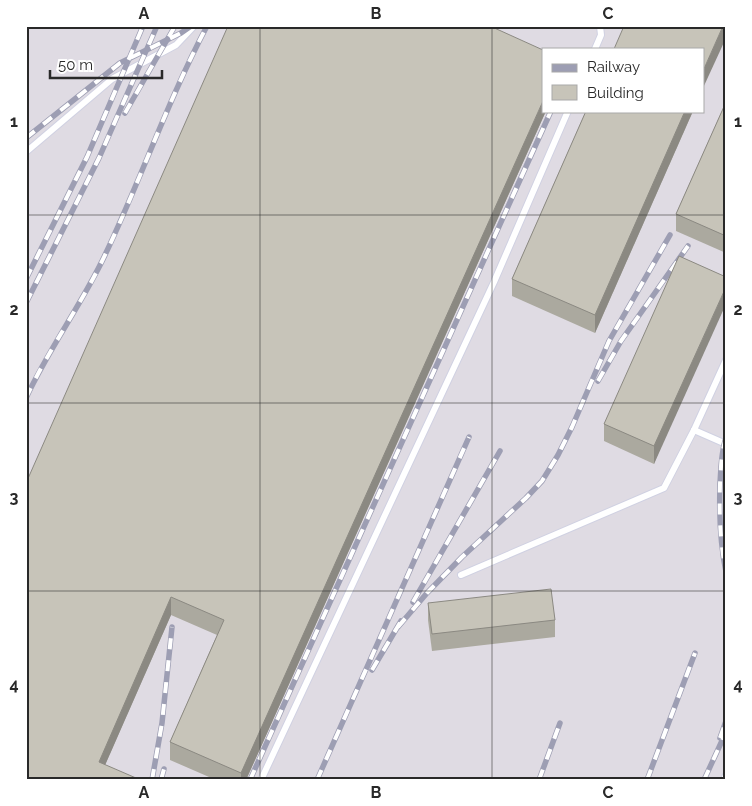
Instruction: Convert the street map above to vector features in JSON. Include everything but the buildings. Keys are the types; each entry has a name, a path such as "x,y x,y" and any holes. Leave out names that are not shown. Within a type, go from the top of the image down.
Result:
{"lane":[{"path":"26,152 112,79 176,45 194,26"},
{"path":"595,48 601,34 600,26"},
{"path":"261,780 494,282 568,112"},
{"path":"461,575 664,488 694,430 726,360"},
{"path":"694,430 726,444"},
{"path":"724,780 726,775"}],"shaded area":[{"path":"26,26 726,26 726,780 26,780"}],"railway":[{"path":"26,279 87,157 143,26"},
{"path":"26,303 99,158 157,26"},
{"path":"125,113 175,26"},
{"path":"26,138 120,63 181,33 191,26"},
{"path":"26,398 105,255 167,111 207,26"},
{"path":"250,780 551,112"},
{"path":"398,627 427,593 462,557 542,481 572,427 609,341 670,235"},
{"path":"598,381 621,341 688,246"},
{"path":"317,780 469,437"},
{"path":"726,438 721,460 720,484 721,539 726,572"},
{"path":"413,602 500,451"},
{"path":"372,670 401,621"},
{"path":"152,780 162,723 172,627"},
{"path":"647,780 695,653"},
{"path":"720,738 726,721"},
{"path":"539,780 560,723"},
{"path":"704,780 726,732"},
{"path":"161,780 164,769"}]}
